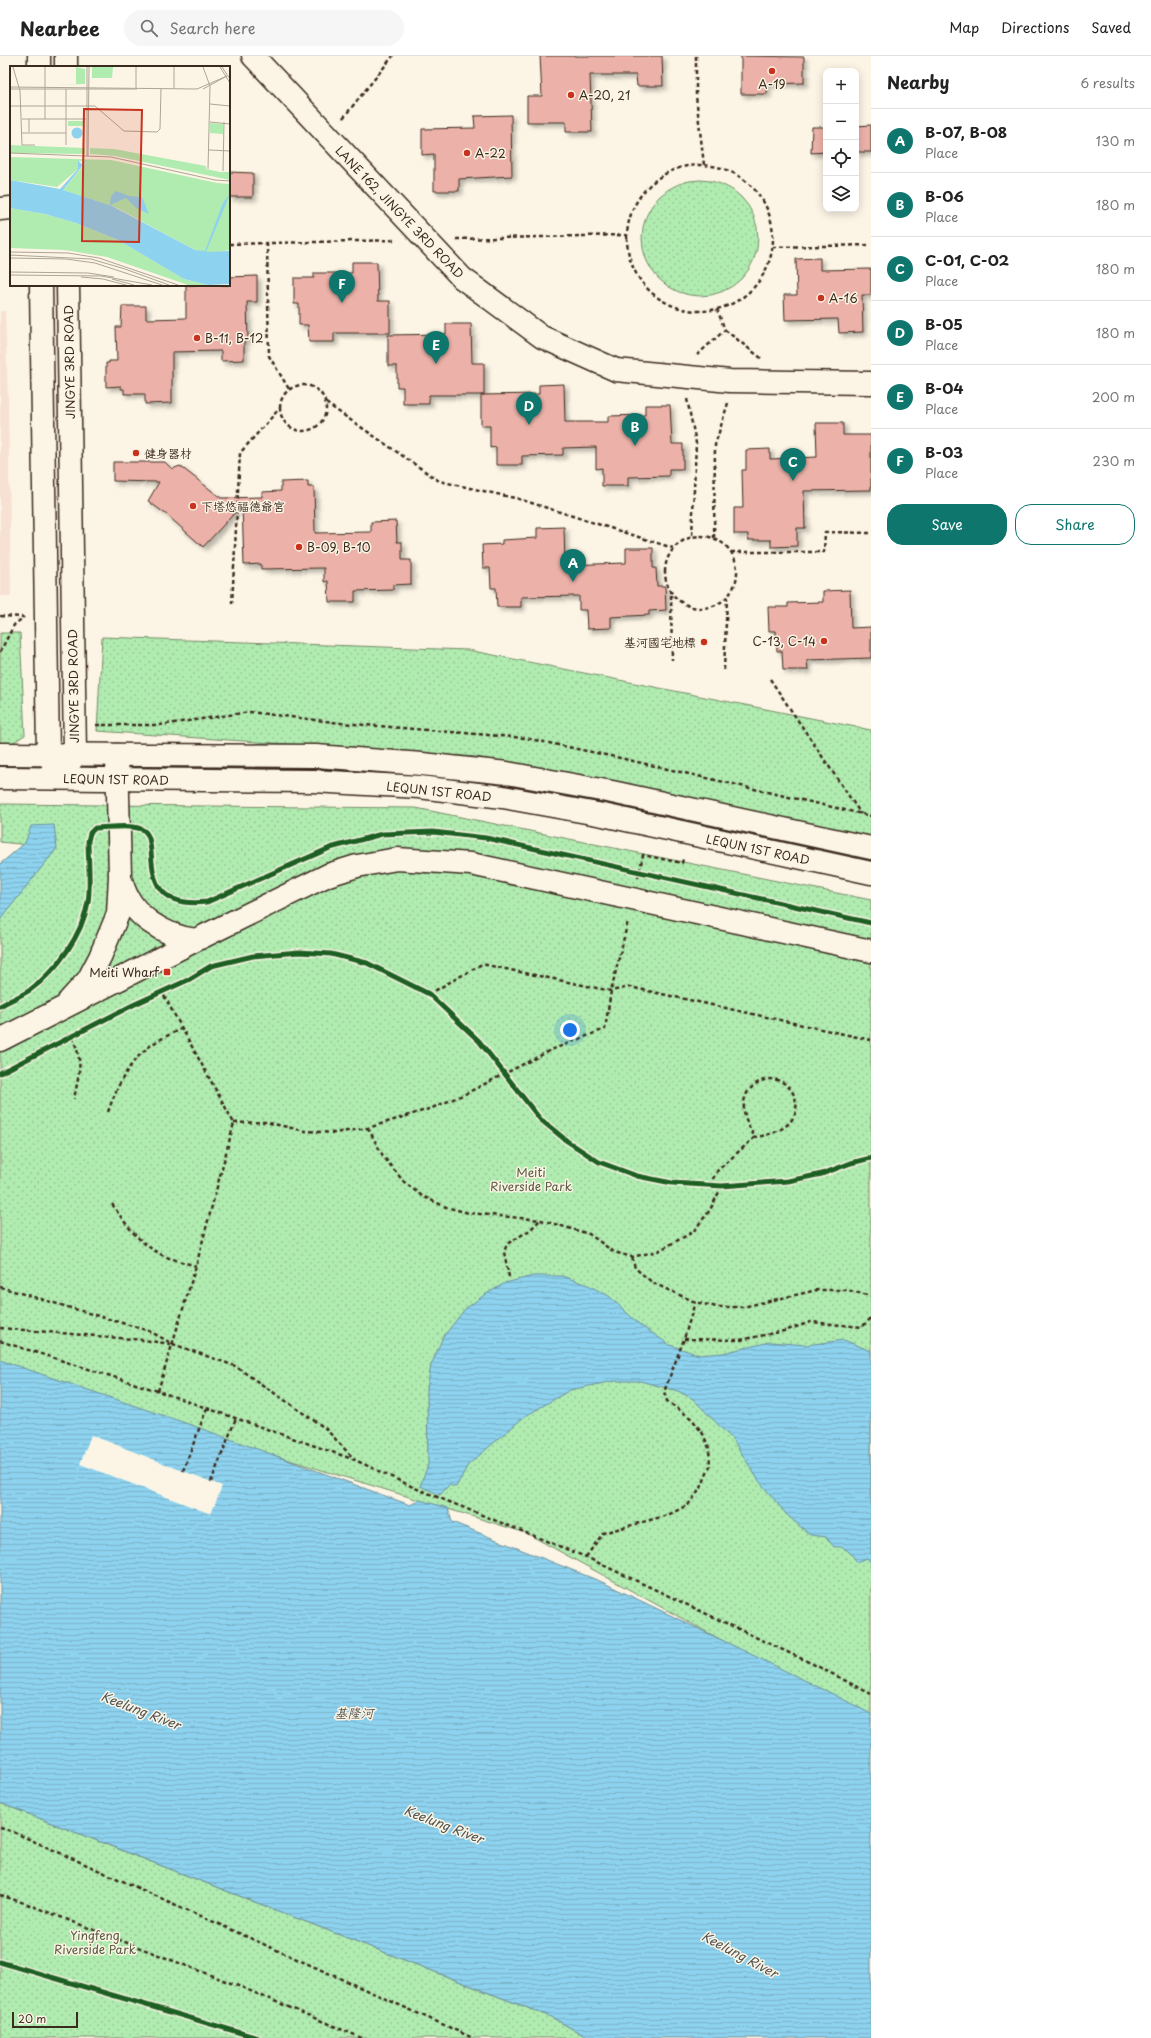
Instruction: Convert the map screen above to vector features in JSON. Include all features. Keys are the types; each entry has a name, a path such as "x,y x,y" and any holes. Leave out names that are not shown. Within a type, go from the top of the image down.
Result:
{"street":[{"name":"LANE 162, JINGYE 3RD ROAD","path":"253,56 462,278 542,337 616,370 730,381 871,383"},
{"path":"41,286 48,754 61,778"},
{"name":"JINGYE 3RD ROAD","path":"61,778 75,754 68,286"},
{"name":"LEQUN 1ST ROAD","path":"0,754 316,756 422,764 507,773 612,792 871,848"},
{"path":"61,1010 88,980 103,951 118,914 120,876 117,755"},
{"name":"LEQUN 1ST ROAD","path":"0,778 313,781 419,787 503,797 602,815 871,873"},
{"path":"0,1040 196,940 328,875 357,866 397,859 471,864 871,951"},
{"path":"120,876 125,896 144,917 172,935 196,940"}],"path":[{"path":"343,118 393,56"},
{"path":"696,56 696,96 704,165"},
{"path":"704,165 728,170 748,183 764,201 773,224 773,248 767,270 753,290 733,304 717,309 710,311 686,310 663,302 644,287 632,265 625,235 630,218 640,196 658,178 680,168 704,165"},
{"path":"230,244 625,235"},
{"path":"267,243 269,356 289,389"},
{"path":"773,248 871,245"},
{"path":"717,309 725,330 761,359"},
{"path":"694,358 725,330"},
{"path":"683,376 696,443 692,536"},
{"path":"714,538 715,445 728,404 730,381"},
{"path":"232,604 240,453 279,409 284,394 289,389 303,385 311,386 318,390 326,403 439,480 519,499 673,548"},
{"path":"279,409 284,422 297,431 304,432 319,426 324,419 326,403"},
{"path":"731,552 824,552 825,532 871,533"},
{"path":"692,536 714,538 724,544 731,552 736,563 738,576 734,588 727,598 717,605 705,608 692,608 681,603 672,594 666,583 664,571 666,559 673,548 692,536"},
{"path":"672,594 672,660"},
{"path":"724,670 727,598"},
{"path":"0,616 24,617 14,624 0,652"},
{"path":"770,680 861,814"},
{"path":"636,884 643,856 682,863 684,859"},
{"path":"631,871 646,874"},
{"path":"234,1123 265,1122 305,1131 334,1133 368,1128 432,1108 551,1050 605,1029 611,991 629,917"},
{"path":"429,994 482,964 611,991 630,987 871,1040"},
{"path":"156,995 169,989"},
{"path":"422,991 429,994 435,1000"},
{"path":"158,1391 196,1266 234,1123 162,992"},
{"path":"108,1112 116,1088 131,1065 145,1050 182,1028"},
{"path":"65,1040 78,1033"},
{"path":"72,1037 79,1052 80,1061 74,1099"},
{"path":"500,1069 508,1080"},
{"path":"709,1185 718,1170 755,1137 768,1136 786,1128 796,1112 797,1103 794,1094 789,1087 781,1082 772,1079 763,1080 754,1084 744,1099 746,1118 755,1137"},
{"path":"368,1128 384,1156 400,1177 422,1196 446,1207 469,1213 541,1220 589,1234 614,1252 632,1257 658,1251 693,1232 710,1210 722,1186"},
{"path":"702,1185 729,1186"},
{"path":"112,1204 128,1227 141,1242 158,1253 196,1266"},
{"path":"509,1277 504,1252 507,1244 530,1230 541,1220"},
{"path":"632,1257 635,1268 653,1283 695,1302 717,1307 743,1307 817,1290 847,1290 871,1296"},
{"path":"0,1287 149,1331 173,1344 234,1366 325,1428 355,1460"},
{"path":"586,1557 603,1533 668,1515 688,1505 702,1488 710,1466 709,1448 702,1434 692,1420 667,1401 664,1392 684,1339 695,1302"},
{"path":"684,1339 740,1340 784,1331 811,1322 862,1327 871,1318"},
{"path":"0,1328 144,1340 173,1344"},
{"path":"0,1341 158,1391 355,1460 415,1488 586,1557 819,1667 871,1694"},
{"path":"183,1471 207,1408"},
{"path":"211,1482 236,1418"},
{"path":"0,1828 18,1834 473,2038"},
{"path":"0,1895 27,1904 241,1987 362,2038"}],"shaded area":[{"path":"0,311 5,311 11,596 0,596"}],"green space":[{"path":"700,180 722,184 741,197 754,216 758,238 754,260 741,279 722,292 700,296 678,292 659,279 646,260 642,238 646,216 659,197 678,184"},
{"path":"0,633 20,633 25,735 9,745 0,745"},
{"path":"102,637 468,650 871,730 871,838 477,757 97,731"},
{"name":"Meiti Riverside Park","path":"0,804 416,808 871,900 871,1722 526,1533 0,1371 0,917 57,848 0,842"},
{"name":"Yingfeng Riverside Park","path":"0,1803 551,2017 589,2038 0,2038"}],"water":[{"path":"54,825 57,848 0,920 0,864 25,843 31,826"},
{"path":"533,1276 562,1276 588,1285 609,1296 640,1325 670,1345 699,1355 723,1353 770,1342 806,1345 844,1340 871,1351 871,1563 867,1558 857,1562 848,1551 842,1547 834,1547 826,1537 810,1535 786,1514 759,1481 733,1440 693,1399 678,1391 640,1381 614,1381 570,1390 524,1417 468,1465 456,1487 449,1485 440,1495 420,1486 428,1465 427,1389 431,1365 443,1337 465,1309 483,1296 505,1283"},
{"name":"基隆河","path":"0,1360 200,1428 410,1505 420,1500 448,1508 452,1522 602,1582 871,1714 871,2038 589,2038 551,2017 0,1803"}],"pier":[{"path":"91,1435 222,1486 211,1514 80,1464"}],"building":[{"name":"A-20, 21","path":"540,56 662,56 663,86 637,86 636,75 590,75 592,132 566,132 566,122 527,122 527,96 542,96"},
{"name":"A-19","path":"741,56 804,57 804,83 767,84 767,94 741,94"},
{"name":"A-22","path":"511,115 512,176 459,179 459,191 434,191 434,154 422,155 422,129 475,128 474,116"},
{"path":"871,125 871,152 859,152 859,126"},
{"path":"812,127 823,127 823,152 811,153"},
{"path":"230,172 253,173 253,197 230,197"},
{"name":"A-16","path":"820,258 820,270 871,269 871,295 862,295 863,332 839,333 838,319 785,320 784,295 797,295 796,259"},
{"path":"352,262 377,262 378,301 390,301 390,333 334,333 334,342 309,342 308,325 299,325 299,304 294,304 294,278 314,278 314,273 352,273"},
{"name":"B-11, B-12","path":"257,276 257,302 247,302 248,340 244,340 244,360 221,361 221,351 172,352 172,403 145,404 145,394 124,394 124,389 121,389 121,386 106,387 106,363 109,363 109,361 117,361 116,327 121,327 122,306 146,306 146,319 186,318 186,286 230,286 230,277"},
{"path":"446,324 471,324 472,363 484,363 484,395 429,395 429,404 403,404 403,387 397,387 397,366 388,366 388,335 446,334"},
{"path":"564,384 565,422 608,422 608,416 645,415 645,405 670,405 672,444 683,444 683,469 669,469 669,476 628,477 628,486 602,486 602,468 596,469 596,447 563,448 563,455 522,456 522,465 496,465 496,447 490,448 490,426 481,426 481,395 539,394 539,385"},
{"path":"816,423 843,423 843,435 871,435 871,490 804,491 805,528 797,528 797,546 771,547 771,540 748,540 748,534 734,534 734,508 743,508 742,470 746,470 746,450 770,449 770,459 817,457"},
{"name":"B-09, B-10","path":"113,462 165,462 172,469 180,466 221,498 262,497 262,492 281,491 281,482 308,481 308,487 314,487 315,533 371,532 371,522 396,521 397,542 402,542 402,560 411,560 411,584 393,585 393,590 355,591 355,602 329,602 328,581 324,582 324,568 261,569 261,564 244,565 242,505 203,547 167,515 148,501 159,482 113,481"},
{"path":"564,527 565,565 626,563 626,548 653,548 653,568 656,568 657,586 665,586 666,610 649,611 649,615 611,617 611,628 587,629 586,610 579,610 579,596 521,597 521,607 497,607 496,588 491,588 490,568 483,568 482,545 502,544 502,540 537,538 537,528"},
{"name":"C-13, C-14","path":"850,590 851,628 871,627 871,658 807,660 808,670 783,670 782,651 777,651 776,631 769,631 768,607 788,607 788,603 823,602 823,591"}],"cycle path":[{"path":"0,1006 27,992 40,982 59,962 74,940 85,915 88,902 88,841 90,833 95,828 125,826 141,829 147,835 150,845 153,872 158,885 167,896 182,902 207,902 330,848 382,834 433,832 486,838 871,923"},
{"path":"0,1073 133,1005 188,980 211,966 253,956 299,952 331,954 367,963 429,994 479,1041 540,1119 567,1141 599,1162 637,1176 672,1183 722,1186 788,1181 822,1174 851,1163 871,1158"},
{"path":"0,1962 258,2038"}],"place":[{"name":"A-19","path":"772,71"},
{"name":"A-20, 21","path":"571,95"},
{"name":"A-22","path":"467,153"},
{"name":"A-16","path":"821,298"},
{"name":"B-03","path":"342,303"},
{"name":"B-11, B-12","path":"197,338"},
{"name":"B-04","path":"436,364"},
{"name":"B-05","path":"529,425"},
{"name":"B-06","path":"635,446"},
{"name":"健身器材","path":"136,453"},
{"name":"C-01, C-02","path":"793,481"},
{"name":"下塔悠福德爺宮","path":"193,506"},
{"name":"B-09, B-10","path":"299,547"},
{"name":"B-07, B-08","path":"573,582"},
{"name":"C-13, C-14","path":"824,641"},
{"name":"基河國宅地標","path":"704,642"},
{"name":"Meiti Wharf","path":"167,972"}],"water label":[{"name":"Keelung River","path":"141,1710"},
{"name":"Keelung River","path":"444,1824"},
{"name":"Keelung River","path":"740,1954"}]}
